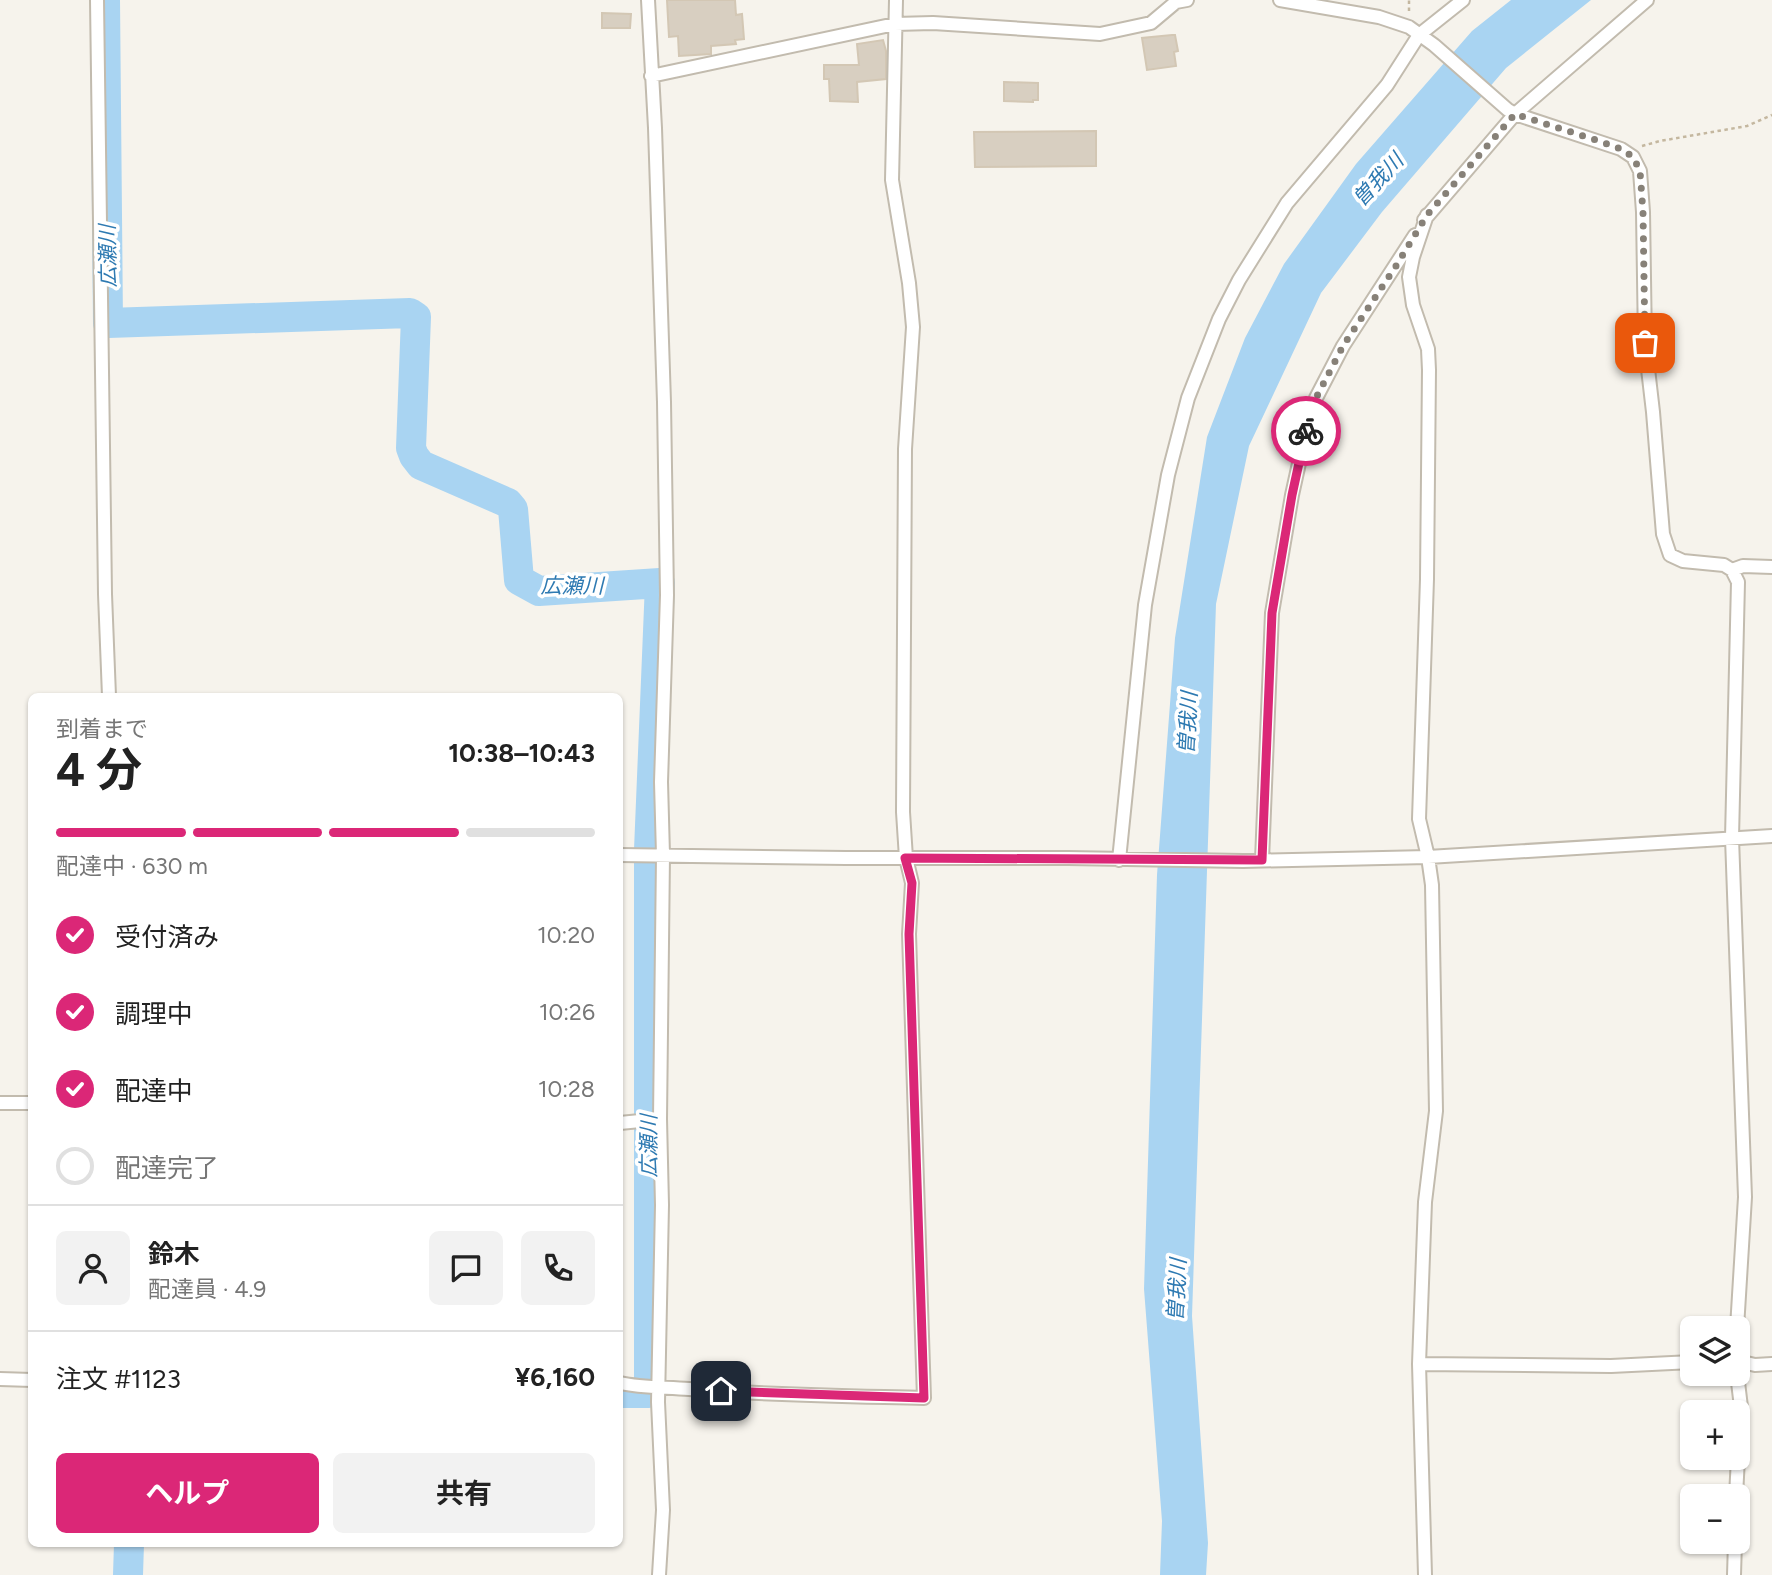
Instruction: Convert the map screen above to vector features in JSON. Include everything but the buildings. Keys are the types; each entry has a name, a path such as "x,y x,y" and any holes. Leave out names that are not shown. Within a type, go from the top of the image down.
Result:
{"street":[{"path":"97,0 105,594 109,693"},
{"path":"648,0 656,128 667,581 662,782 662,1205 658,1402 663,1510 659,1575"},
{"path":"623,1384 721,1391 924,1398 909,934 912,883 905,858 903,813 905,449 913,327 909,283 892,180 896,0"},
{"path":"1280,0 1380,17 1409,27 1512,112 1621,149 1633,157 1640,171 1645,343 1663,534 1670,555 1683,561 1724,565 1732,570 1738,582 1732,838 1745,1197 1738,1316"},
{"path":"1119,860 1145,605 1168,475 1188,398 1219,319 1287,203 1387,85 1419,35 1463,0"},
{"path":"1262,860 1272,613 1292,495 1316,398 1343,346 1427,215 1512,112 1647,0"},
{"path":"652,76 895,23 1100,34 1151,23 1179,1"},
{"path":"1425,1575 1419,1364 1425,1202 1436,1111 1432,886 1419,819 1427,579 1429,370 1428,349 1413,305 1409,277 1427,215"},
{"path":"1732,570 1744,566 1772,567"},
{"path":"623,855 1243,861 1428,857 1772,836"},
{"path":"0,1103 28,1103"},
{"path":"623,1123 660,1119"},
{"path":"1419,1364 1611,1366 1680,1363"},
{"path":"1750,1364 1772,1364"},
{"path":"0,1378 28,1380"},
{"path":"1734,1575 1735,1554"}],"path":[{"path":"1633,157 1641,146 1747,126 1772,115"}],"water":[{"name":"曽我川","path":"1511,0 1591,0 1506,68 1382,212 1321,293 1249,446 1216,604 1192,1316 1208,1543 1206,1575 1160,1575 1162,1521 1144,1289 1157,875 1175,638 1207,437 1245,338 1284,264 1356,164 1472,31"}],"waterway":[{"name":"広瀬川","path":"105,0 108,323 410,313 416,317 411,448 414,456 421,465 508,503 513,509 519,580 539,591 660,583 649,850 649,1393 623,1393"},
{"name":"広瀬川","path":"128,1575 129,1547"}],"way so far":[{"path":"1306,431 1316,398 1343,346 1427,215 1515,114 1602,142 1633,157 1640,171 1643,212 1645,343"}],"route":[{"path":"721,1391 924,1398 909,934 912,883 905,858 1262,860 1272,613 1306,431"}]}
